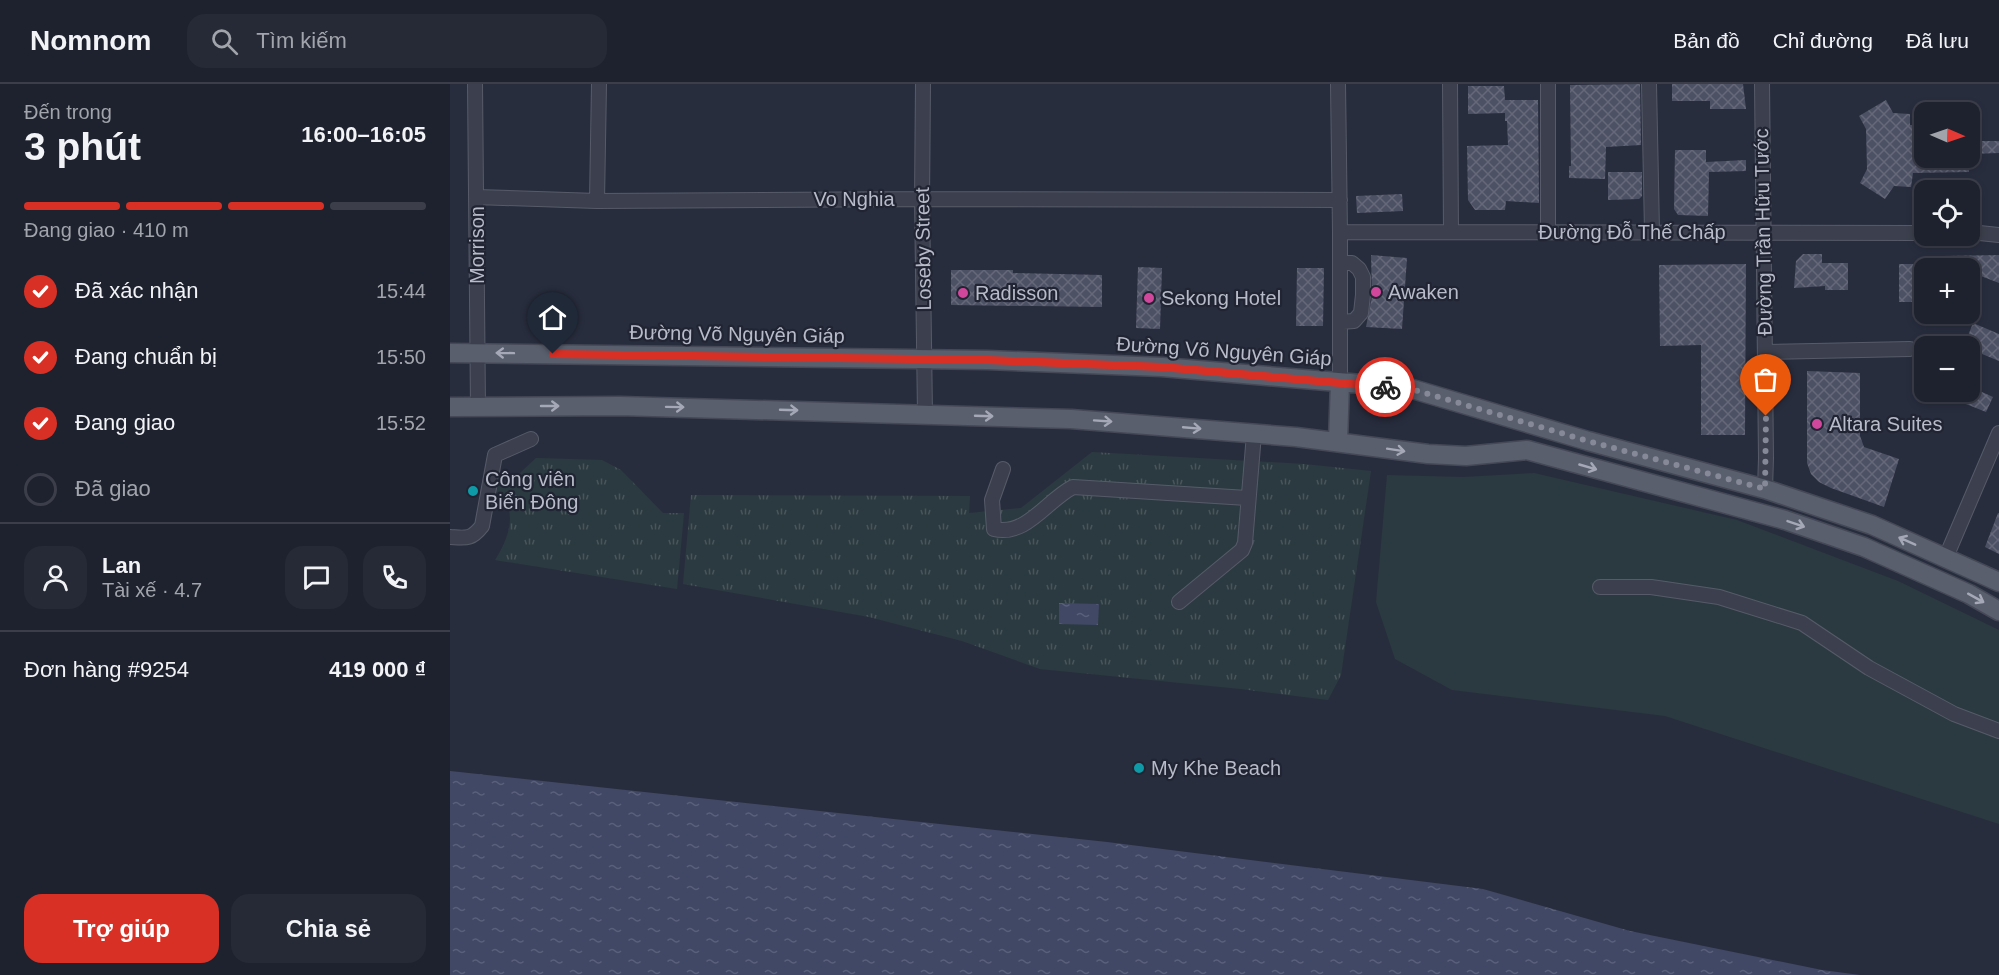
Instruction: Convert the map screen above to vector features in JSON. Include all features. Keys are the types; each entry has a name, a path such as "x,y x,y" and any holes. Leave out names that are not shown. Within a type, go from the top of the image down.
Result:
{"main road":[{"name":"Đường Võ Nguyên Giáp","path":"450,353 925,359 1162,367 1408,388 1588,441 1765,489 1872,525 1999,582"},
{"path":"1338,441 1340,383"},
{"path":"450,406 631,406 1071,419 1338,441 1428,454 1466,456 1527,450 1758,513 1864,547 1936,579 1999,611"},
{"path":"1758,513 1765,489"},
{"path":"1936,579 1946,557"}],"street":[{"name":"Morrison","path":"475,84 478,407"},
{"path":"597,201 599,84"},
{"name":"Loseby Street","path":"923,84 922,199 926,414"},
{"path":"1338,84 1340,383"},
{"path":"1450,84 1450,231"},
{"path":"1548,84 1548,232"},
{"path":"1649,84 1652,231"},
{"name":"Đường Trần Hữu Tước","path":"1762,84 1765,489"},
{"name":"Vo Nghia","path":"476,197 597,201 1340,200"},
{"name":"Đường Đỗ Thế Chấp","path":"1340,232 1914,233"},
{"path":"1980,233 1999,235"},
{"path":"1340,263 1352,263 1363,277 1361,313 1354,321 1340,322"},
{"path":"1765,352 1910,349"},
{"path":"1946,557 1996,448 1999,433"},
{"path":"1179,602 1242,550 1246,536 1247,498 1254,434"},
{"path":"450,537 475,536 482,526 495,455 531,439"},
{"path":"1003,469 992,500 994,529 1005,532 1022,526 1062,492 1073,487 1247,498"},
{"path":"1600,587 1651,587 1719,597 1802,623 1869,668 1954,714 1999,731"}],"green space":[{"path":"1092,452 1304,464 1371,471 1341,675 1328,700 1040,669 962,641 869,617 683,584 691,495 970,496 969,513 1021,508"},
{"path":"536,458 602,460 621,470 663,513 684,513 677,589 495,560 505,541 510,522 506,503 491,488 519,474"},
{"path":"1534,473 1737,520 1898,581 1999,630 1999,824 1665,716 1452,690 1395,659 1376,602 1387,475 1463,477"}],"water":[{"path":"1059,603 1099,604 1098,625 1059,624"},
{"path":"450,771 1107,842 1483,889 1630,931 1822,970 1860,975 450,975"}],"building":[{"path":"1640,84 1641,145 1606,147 1605,179 1569,178 1569,166 1571,166 1570,85"},
{"path":"1672,84 1743,84 1746,109 1710,109 1710,101 1672,101"},
{"path":"1468,86 1504,86 1505,100 1538,100 1539,203 1506,201 1505,210 1475,210 1468,200 1467,146 1508,145 1505,113 1468,114"},
{"path":"1886,100 1893,113 1910,114 1910,125 1914,125 1914,168 1969,168 1969,172 1913,173 1911,187 1894,186 1885,199 1860,183 1867,169 1866,129 1859,116"},
{"path":"1980,141 1999,141 1999,153 1980,154"},
{"path":"1675,150 1706,150 1706,162 1746,160 1746,171 1709,172 1708,216 1678,215 1674,209"},
{"path":"1608,172 1642,172 1642,196 1639,199 1608,200"},
{"path":"1402,194 1403,211 1357,213 1356,196"},
{"path":"1803,254 1822,254 1822,263 1848,263 1848,290 1825,290 1825,286 1794,288 1796,261"},
{"path":"1371,255 1407,258 1402,329 1366,327 1372,296"},
{"path":"1999,255 1999,283 1981,276 1980,279 1980,258 1944,258 1944,256"},
{"path":"1746,264 1745,435 1701,435 1701,345 1660,346 1659,265"},
{"path":"1899,264 1914,264 1914,302 1899,302"},
{"name":"Sekong Hotel","path":"1138,267 1162,268 1160,329 1136,328"},
{"path":"1297,268 1324,268 1323,326 1296,326"},
{"path":"951,270 1013,270 1013,273 1102,275 1102,307 951,305"},
{"path":"1973,324 1999,334 1999,361 1980,353 1980,336 1968,336"},
{"path":"1807,371 1860,373 1860,436 1864,447 1899,459 1884,507 1831,488 1819,482 1811,474 1807,463"},
{"path":"1980,391 1993,397 1986,412 1966,404 1967,402 1980,402"},
{"path":"1999,513 1999,554 1985,547"}],"way so far":[{"path":"1385,387 1408,388 1588,441 1765,489 1766,416"}],"place":[{"name":"Awaken","path":"1376,292"},
{"name":"Radisson","path":"963,293"},
{"name":"Sekong Hotel","path":"1149,298"},
{"name":"Altara Suites","path":"1817,424"},
{"name":"Công viên Biển Đông","path":"473,491"},
{"name":"My Khe Beach","path":"1139,768"}],"route":[{"path":"553,354 988,360 1162,367 1385,387"}]}
